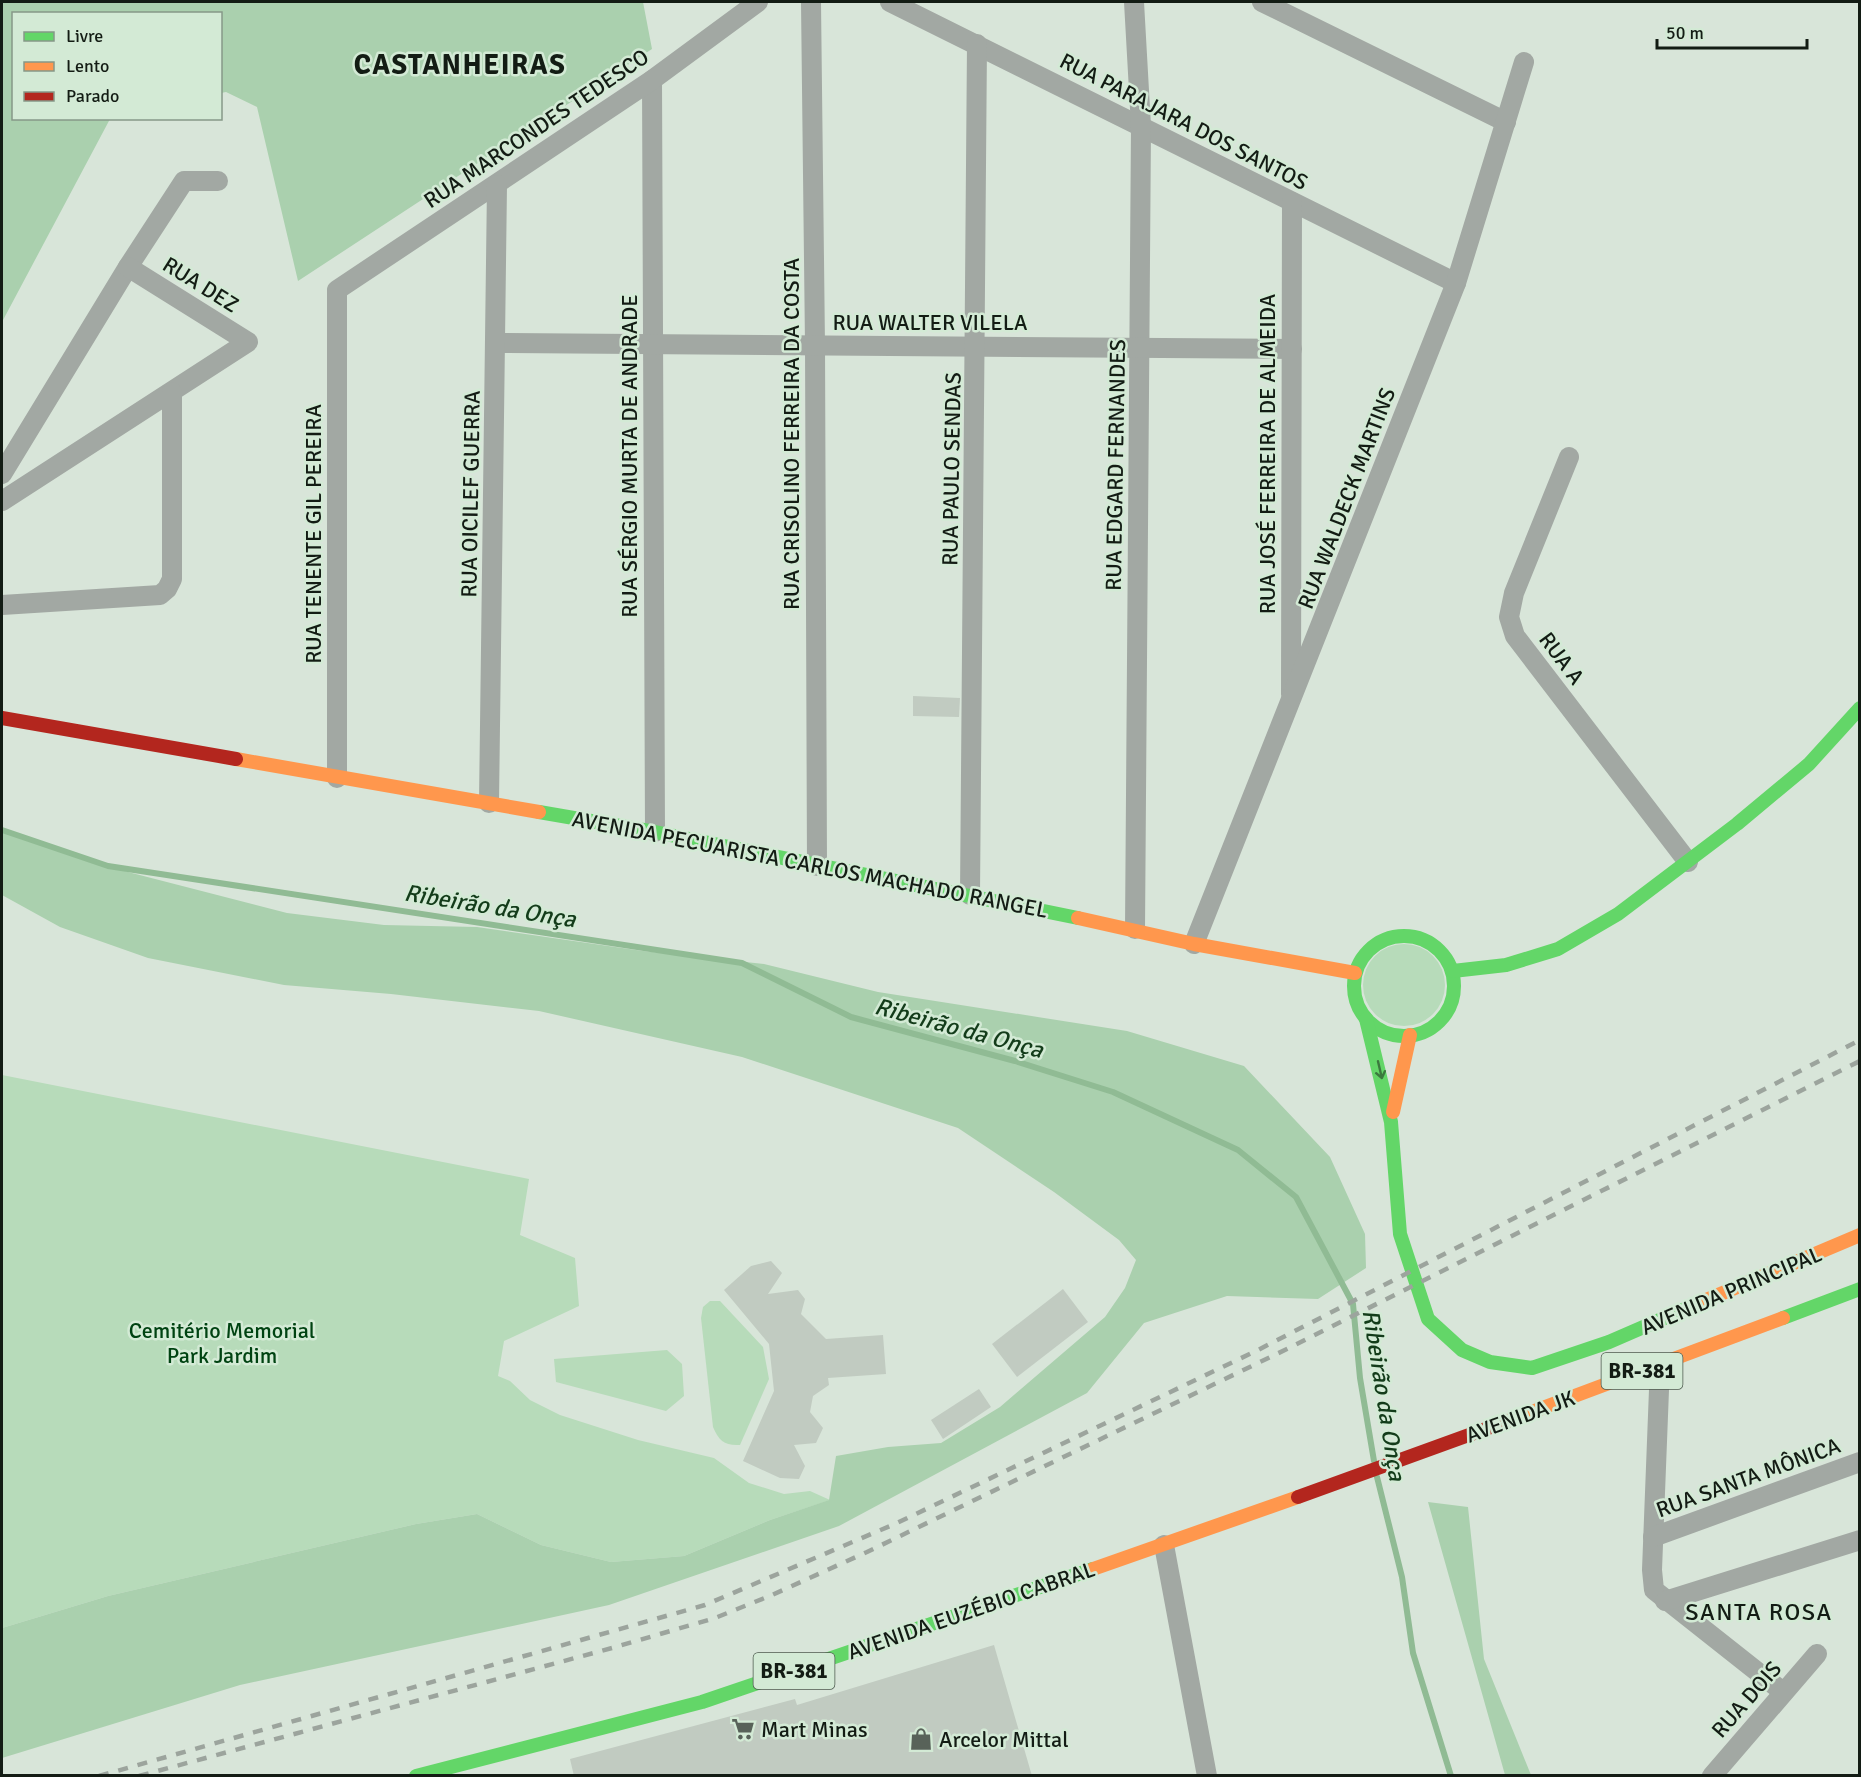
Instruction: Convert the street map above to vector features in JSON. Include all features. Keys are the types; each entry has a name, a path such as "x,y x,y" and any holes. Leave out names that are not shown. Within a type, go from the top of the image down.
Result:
{"street":[{"name":"RUA MARCONDES TEDESCO","path":"337,290 652,80 758,2"},
{"name":"RUA CRISOLINO FERREIRA DA COSTA","path":"811,2 816,345 817,866"},
{"name":"RUA PARAJARA DOS SANTOS","path":"890,2 1456,283"},
{"name":"RUA EDGARD FERNANDES","path":"1134,2 1141,126 1135,929"},
{"path":"1262,2 1506,122"},
{"name":"RUA PAULO SENDAS","path":"970,895 977,346 977,44"},
{"name":"RUA WALDECK MARTINS","path":"1194,944 1291,706 1456,283 1524,62"},
{"name":"RUA SÉRGIO MURTA DE ANDRADE","path":"652,80 655,832"},
{"path":"2,474 128,267 184,181 218,181"},
{"name":"RUA OICILEF GUERRA","path":"489,803 496,185"},
{"name":"RUA JOSÉ FERREIRA DE ALMEIDA","path":"1291,706 1292,202"},
{"name":"RUA DEZ","path":"128,267 248,342 172,392"},
{"name":"RUA TENENTE GIL PEREIRA","path":"337,290 337,778"},
{"name":"RUA WALTER VILELA","path":"496,343 1292,349"},
{"path":"2,501 172,392"},
{"path":"2,605 160,595 167,590 172,579 172,392"},
{"name":"RUA A","path":"1569,457 1514,593 1509,617 1515,636 1688,862"},
{"path":"1453,971 1506,965 1558,950 1618,914 1688,862 1809,764 1860,708"},
{"name":"AVENIDA PECUARISTA CARLOS MACHADO RANGEL","path":"2,718 655,832 1135,929 1194,944 1355,973"},
{"path":"1402,935 1419,937 1434,945 1445,956 1453,971 1454,993 1446,1014 1430,1028 1410,1035 1394,1035 1378,1029 1366,1019 1357,1005 1353,990 1355,973 1372,946 1386,938 1402,935"},
{"name":"AVENIDA PRINCIPAL","path":"1366,1019 1379,1065 1390,1122 1400,1234 1428,1319 1462,1350 1490,1362 1532,1368 1609,1342 1860,1235"},
{"name":"AVENIDA PRINCIPAL","path":"1390,1122 1410,1035"},
{"name":"AVENIDA JK","path":"1315,1491 1860,1289"},
{"path":"1660,1364 1653,1537 1654,1590 1665,1601 1784,1692"},
{"name":"RUA SANTA MÔNICA","path":"1653,1537 1860,1462"},
{"name":"AVENIDA EUZÉBIO CABRAL","path":"416,1776 702,1702 1164,1545 1315,1491"},
{"path":"1665,1601 1860,1540"},
{"path":"1164,1545 1207,1776"},
{"name":"RUA DOIS","path":"1712,1776 1817,1654"}],"green space":[{"path":"2,2 643,2 652,49 298,281 257,107 226,92 222,93 222,12 12,12 12,120 109,120 2,322"},
{"path":"2,830 128,872 287,913 384,925 477,927 643,951 764,964 878,992 1127,1031 1244,1066 1330,1157 1365,1234 1366,1268 1318,1299 1227,1296 1144,1323 1087,1393 839,1526 609,1605 240,1685 2,1758 2,1628 108,1596 416,1524 477,1514 541,1545 611,1562 684,1556 770,1520 829,1500 836,1456 888,1447 941,1443 1000,1407 1105,1317 1125,1288 1136,1260 1119,1240 1054,1192 958,1128 742,1057 539,1011 391,994 284,985 148,958 60,927 2,895"},
{"path":"1404,944 1420,947 1433,956 1442,969 1445,985 1442,1001 1433,1014 1420,1023 1404,1026 1388,1023 1375,1014 1366,1001 1363,985 1366,969 1375,956 1388,947"},
{"name":"Cemitério Memorial Park Jardim","path":"2,1075 529,1179 520,1235 575,1258 579,1306 504,1341 498,1376 510,1381 530,1400 560,1415 638,1440 714,1458 749,1483 784,1494 810,1491 830,1500 770,1520 684,1556 611,1562 541,1545 477,1514 416,1524 108,1596 2,1628"},
{"path":"710,1301 720,1301 763,1347 769,1379 740,1445 723,1442 713,1427 701,1318 703,1307"},
{"path":"667,1350 682,1364 684,1396 666,1411 556,1382 554,1359"},
{"path":"1428,1502 1468,1507 1484,1659 1531,1775 1505,1775"}],"building":[{"path":"913,696 960,698 959,717 913,716"},
{"path":"771,1261 782,1273 768,1294 798,1290 805,1299 801,1314 826,1339 883,1335 886,1374 828,1378 829,1385 813,1396 810,1412 823,1428 816,1443 794,1445 805,1466 799,1479 780,1478 743,1461 774,1391 769,1344 724,1290 751,1266"},
{"path":"1063,1289 1088,1322 1017,1377 992,1344"},
{"path":"979,1389 991,1407 943,1439 931,1420"},
{"name":"Arcelor Mittal","path":"994,1645 1032,1776 574,1776 570,1759 795,1699 797,1705"}],"waterway":[{"name":"Ribeirão da Onça","path":"2,830 108,866 742,963 851,1017 1015,1061 1113,1092 1238,1150 1296,1197 1353,1304 1360,1378 1374,1461"},
{"name":"Ribeirão da Onça","path":"1377,1477 1402,1577 1413,1653 1451,1776"}],"railway":[{"path":"99,1776 705,1605 897,1523 1258,1350 1860,1040"},
{"path":"139,1776 612,1648 715,1618 772,1595 867,1552 1289,1348 1860,1061"}],"traffic: fast":[{"path":"1453,971 1506,965 1558,949 1618,914 1737,824 1809,764 1860,708"},
{"path":"539,812 655,832 1078,918"},
{"path":"1404,936 1432,944 1446,958 1454,986 1446,1014 1432,1028 1404,1036 1376,1028 1362,1014 1354,986 1362,958 1376,944 1404,936"},
{"path":"1366,1019 1391,1122 1400,1234 1428,1319 1462,1350 1490,1362 1532,1368 1609,1342 1692,1306"},
{"path":"1783,1318 1860,1289"},
{"path":"416,1776 702,1702 1093,1569"}],"traffic: slow":[{"path":"236,759 539,812"},
{"path":"1078,918 1194,944 1355,973"},
{"path":"1393,1112 1410,1035"},
{"path":"1692,1306 1860,1235"},
{"path":"1513,1419 1783,1318"},
{"path":"1093,1569 1298,1497"}],"traffic: jam":[{"path":"2,718 236,759"},
{"path":"1298,1497 1513,1419"}],"place":[{"name":"Mart Minas","path":"743,1729"},
{"name":"Arcelor Mittal","path":"921,1739"}],"district":[{"name":"CASTANHEIRAS","path":"460,64"},
{"name":"SANTA ROSA","path":"1759,1612"}]}
